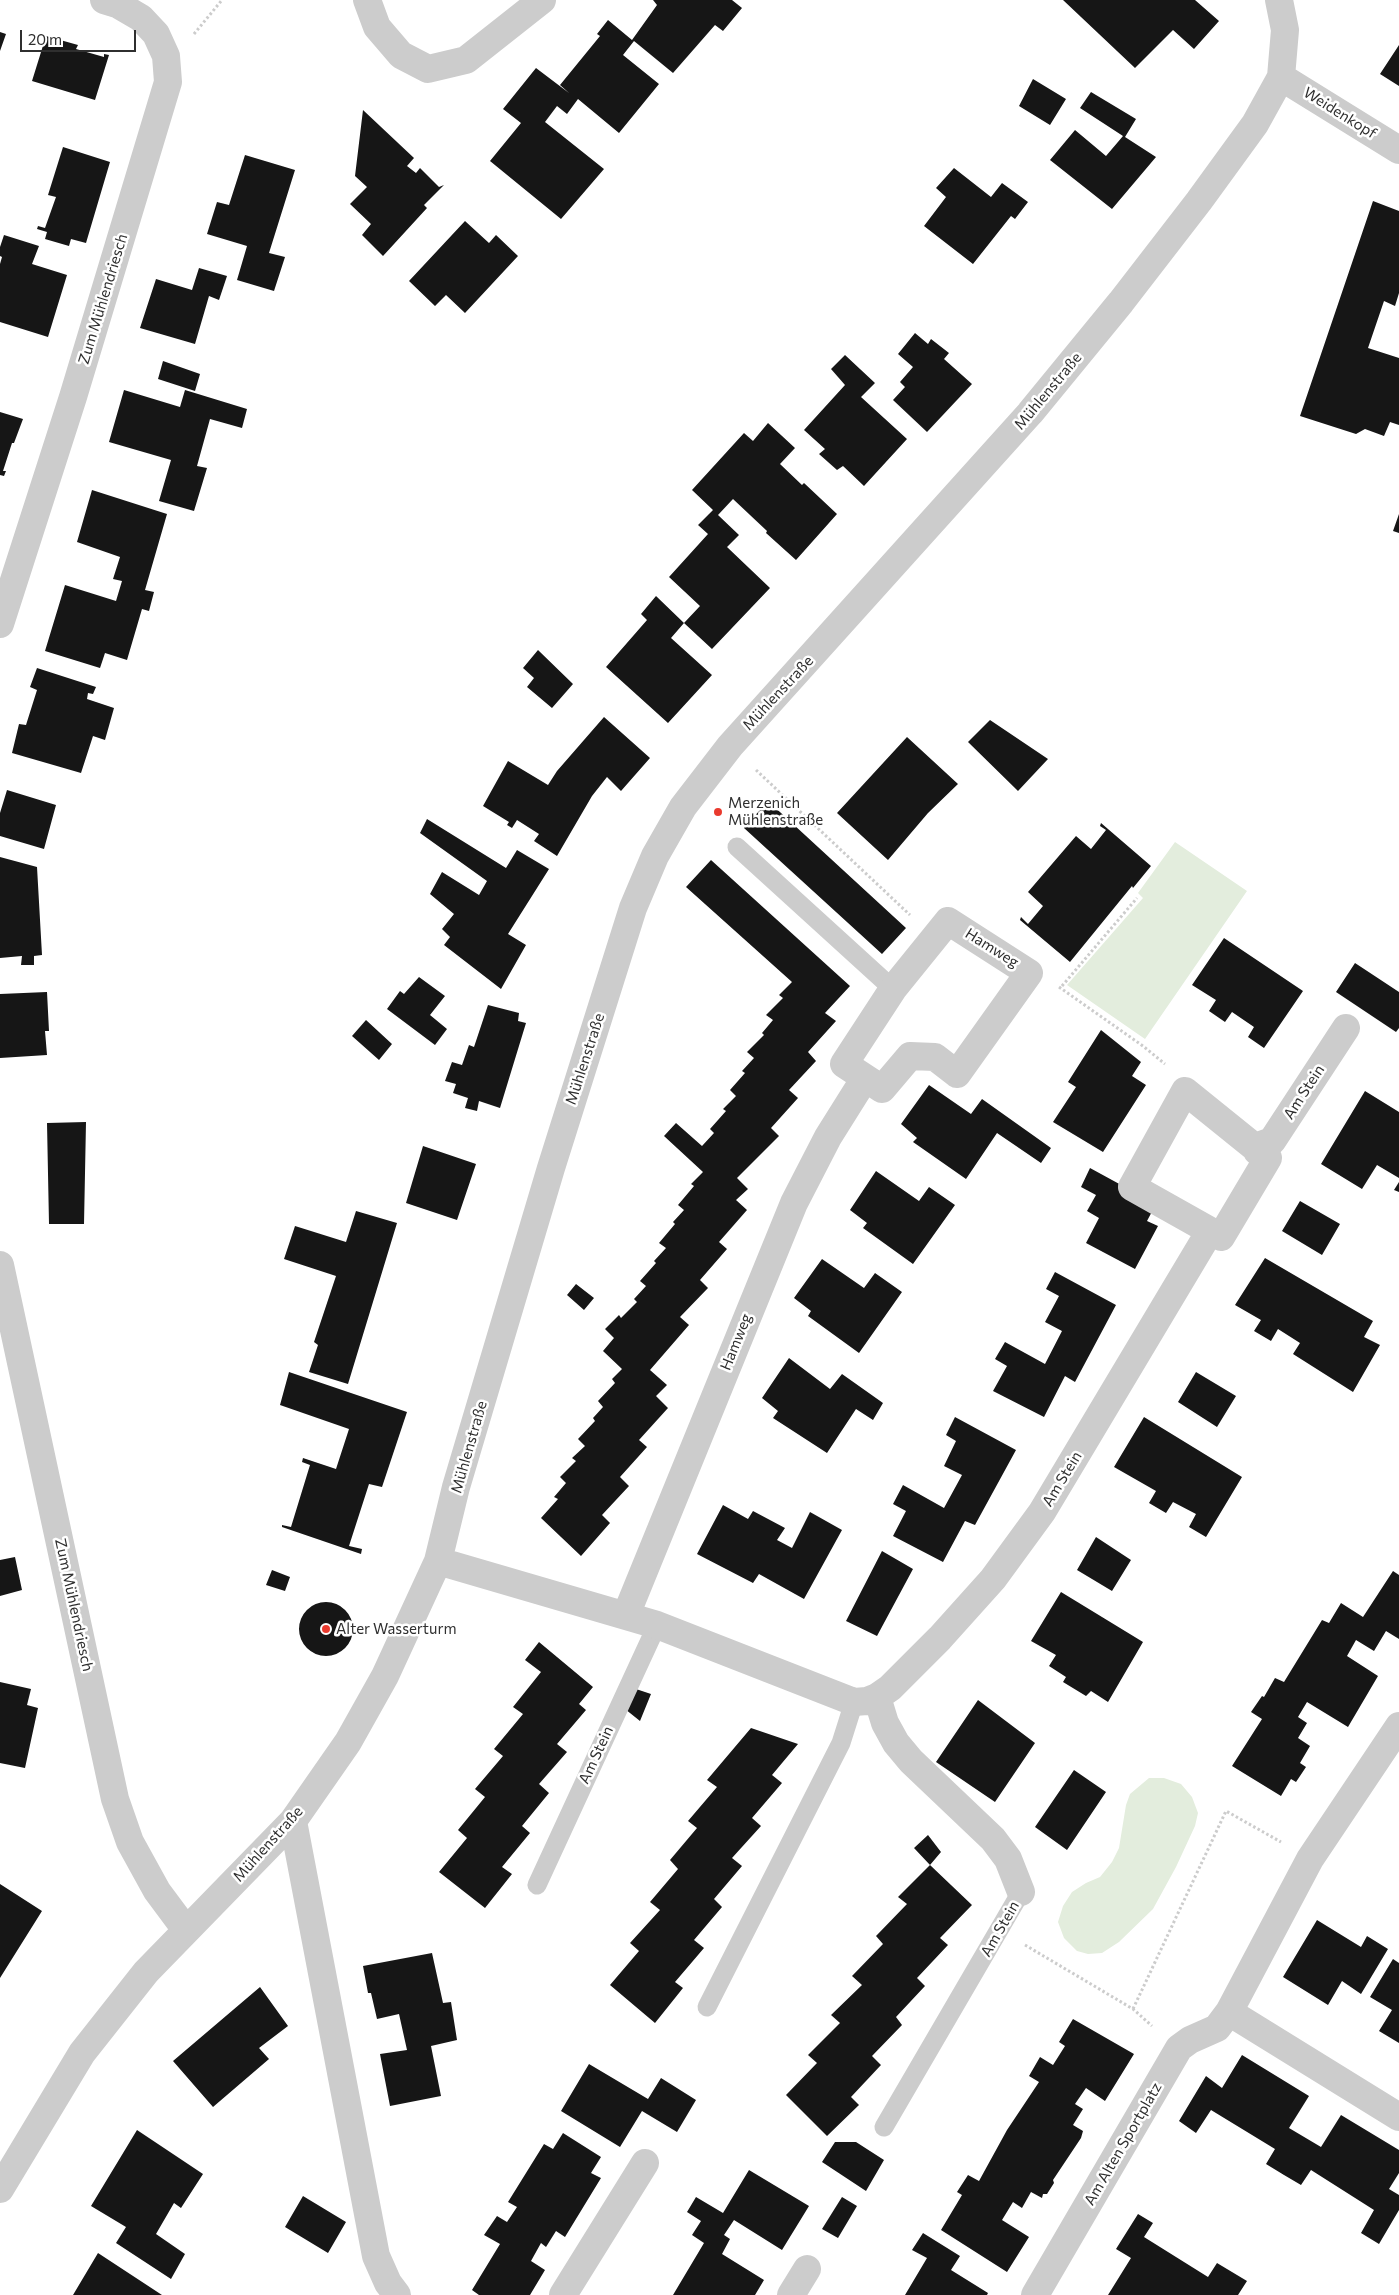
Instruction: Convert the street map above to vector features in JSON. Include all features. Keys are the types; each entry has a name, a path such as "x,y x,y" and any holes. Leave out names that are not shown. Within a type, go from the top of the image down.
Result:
{"street":[{"name":"Zum Mühlendriesch","path":"0,624 76,388 168,82 166,56 156,34 141,18 116,4 104,0"},
{"path":"367,0 377,27 401,55 428,69 466,60 542,0"},
{"name":"Mühlenstraße","path":"0,2189 82,2053 146,1972 293,1820 348,1742 385,1676 438,1561 456,1487 545,1186 633,908 655,856 684,807 730,746 1036,406 1121,302 1199,201 1255,124 1281,77 1285,30 1280,0"},
{"name":"Weidenkopf","path":"1281,77 1399,150"},
{"name":"Hamweg","path":"948,921 1029,972 957,1074 935,1057 910,1056 882,1089 844,1064 893,989 934,938 948,921"},
{"name":"Am Stein","path":"1257,1151 1261,1145 1272,1140 1346,1028"},
{"name":"Hamweg","path":"626,1615 794,1203 828,1136 865,1078"},
{"path":"1186,1091 1257,1151 1268,1158 1221,1237 1132,1187 1186,1091"},
{"name":"Am Stein","path":"1021,1892 1008,1859 993,1839 911,1761 865,1699 890,1688 947,1631 993,1579 1042,1512 1210,1231"},
{"name":"Zum Mühlendriesch","path":"0,1265 115,1799 130,1842 157,1891 186,1930"},
{"path":"438,1561 657,1625 865,1699"},
{"name":"Am Alten Sportplatz","path":"1035,2295 1179,2048 1190,2040 1217,2028 1229,2012 1310,1859 1399,1726"},
{"path":"293,1820 376,2256 392,2289"},
{"path":"1229,2012 1399,2117"},
{"path":"563,2295 645,2164"},
{"path":"791,2295 807,2269"}],"lane":[{"path":"737,847 893,989"},
{"name":"Am Stein","path":"537,1885 657,1625"},
{"path":"707,2007 865,1699"},
{"name":"Am Stein","path":"884,2127 1021,1892"}],"path":[{"path":"730,746 934,938"},
{"path":"1060,988 1137,898"},
{"path":"1029,972 1060,988 1143,1046 1173,1070"},
{"path":"1133,2009 1226,1811 1310,1859"},
{"path":"1018,1941 1133,2009 1179,2048"}],"green space":[{"path":"1175,842 1247,891 1145,1039 1067,985 1143,898 1138,893"},
{"path":"1149,1778 1164,1778 1181,1784 1192,1797 1198,1813 1195,1826 1176,1867 1153,1909 1119,1942 1102,1953 1088,1954 1077,1951 1064,1938 1058,1922 1063,1906 1072,1892 1100,1877 1112,1862 1119,1848 1126,1805 1130,1794"}],"building":[{"path":"653,0 732,0 742,8 723,31 715,25 673,73 634,41 623,55 659,84 619,133 578,99 567,114 557,106 545,122 604,169 561,219 490,161 521,123 503,109 536,68 569,93 560,85 600,36 597,34 608,20 632,40 657,5"},
{"path":"1063,0 1195,0 1219,21 1194,49 1173,30 1135,68"},
{"path":"0,32 6,34 0,51"},
{"path":"46,36 78,45 76,49 104,57 104,54 109,55 95,100 32,81"},
{"path":"1399,45 1399,86 1380,74"},
{"path":"1033,79 1066,99 1050,125 1019,106"},
{"path":"1091,92 1136,119 1125,137 1156,157 1112,209 1050,160 1075,130 1106,156 1123,136 1080,108"},
{"path":"363,110 414,158 407,166 416,173 420,168 439,187 444,185 424,205 427,208 383,256 362,235 371,224 350,204 367,187 355,176"},
{"path":"63,147 110,162 86,243 71,239 69,246 45,239 47,232 37,229 38,226 45,228 56,197 48,195"},
{"path":"245,155 295,170 269,253 285,257 274,291 237,280 247,246 207,234 217,202 229,205"},
{"path":"954,168 991,197 1002,183 1028,202 1015,219 1011,216 973,264 924,226 946,197 936,188"},
{"path":"1373,201 1399,211 1399,293 1395,306 1384,301 1368,348 1399,358 1399,425 1390,422 1384,436 1365,429 1356,434 1300,416"},
{"path":"465,221 489,243 496,235 518,256 465,313 446,295 435,306 409,281"},
{"path":"4,235 39,246 32,264 67,275 48,337 0,322 0,264 2,257 0,256 0,247"},
{"path":"199,268 227,276 219,300 209,296 195,344 140,328 156,279 192,290"},
{"path":"915,333 928,344 931,339 949,353 944,359 972,384 927,432 893,400 905,387 900,382 913,367 898,354"},
{"path":"845,355 875,383 861,397 907,439 864,486 843,466 837,470 819,454 825,449 804,430 845,385 831,369"},
{"path":"163,361 200,374 195,391 158,379"},
{"path":"124,390 180,407 185,390 247,409 242,428 210,419 197,466 207,468 194,511 159,501 171,460 109,442"},
{"path":"0,412 23,419 14,443 12,443 3,471 6,471 4,476 0,475"},
{"path":"768,423 795,448 780,464 802,485 804,483 837,514 796,560 733,499 718,515 739,535 727,547 770,588 712,649 684,623 700,606 669,577 708,534 698,525 713,510 692,490 744,433 753,441"},
{"path":"92,490 167,514 145,590 154,592 149,611 142,609 127,660 105,653 100,668 45,651 65,585 116,601 122,581 113,579 120,557 77,542"},
{"path":"1399,514 1399,533 1393,531"},
{"path":"656,596 684,623 671,638 712,675 668,723 606,667 647,620 641,614"},
{"path":"538,650 573,684 552,708 527,687 534,678 523,668"},
{"path":"37,668 96,687 93,694 88,693 87,699 114,708 105,740 93,736 81,773 12,753 19,724 26,725 37,690 30,687"},
{"path":"604,717 650,758 621,791 607,777 592,796 557,856 534,841 539,834 517,820 512,828 507,825 509,822 483,806 508,761 548,785 557,771"},
{"path":"990,720 1048,759 1018,791 968,742"},
{"path":"907,737 958,784 928,813 888,860 837,813"},
{"path":"7,790 56,805 44,849 0,836 0,813"},
{"path":"768,801 906,928 882,954 744,828"},
{"path":"427,819 506,868 517,850 549,869 508,934 526,945 501,989 444,945 450,937 442,929 454,914 430,894 442,872 479,895 487,881 420,833"},
{"path":"1101,823 1151,866 1133,888 1132,886 1070,962 1020,920 1021,917 1028,924 1043,906 1028,892 1076,836 1091,849 1106,830 1100,826"},
{"path":"0,857 37,867 42,955 34,956 34,965 21,965 22,956 0,958"},
{"path":"711,860 850,986 825,1013 836,1021 808,1052 816,1061 789,1090 798,1098 771,1128 779,1136 737,1178 748,1189 736,1200 747,1210 719,1242 727,1249 700,1280 708,1288 680,1317 689,1325 650,1370 667,1385 656,1396 668,1408 639,1440 647,1447 620,1477 629,1486 602,1515 610,1523 581,1556 541,1518 558,1499 554,1497 566,1483 560,1477 576,1461 572,1458 585,1446 578,1439 595,1421 593,1418 603,1407 598,1401 615,1383 612,1379 622,1369 603,1351 614,1338 605,1329 619,1315 621,1318 637,1302 634,1299 646,1286 640,1281 666,1248 659,1243 675,1224 673,1222 684,1210 678,1205 694,1186 691,1184 703,1172 664,1136 676,1123 702,1146 714,1133 710,1129 726,1111 723,1109 736,1096 730,1090 745,1073 742,1071 754,1058 747,1052 764,1035 762,1033 773,1020 766,1015 783,998 779,995 792,982 686,887"},
{"path":"1224,938 1303,991 1264,1048 1248,1037 1254,1027 1232,1012 1225,1022 1209,1011 1216,1000 1192,985"},
{"path":"1355,963 1399,992 1399,1028 1396,1032 1336,992"},
{"path":"419,977 445,996 430,1015 447,1029 435,1045 387,1009 400,991 404,994"},
{"path":"47,992 49,1031 45,1031 47,1055 0,1058 0,994"},
{"path":"488,1005 519,1013 518,1021 526,1023 500,1108 479,1101 477,1111 465,1108 468,1098 453,1093 456,1084 445,1081 452,1062 462,1065 469,1045 474,1047"},
{"path":"366,1020 392,1044 379,1060 352,1036"},
{"path":"1101,1030 1141,1062 1132,1076 1146,1085 1103,1152 1053,1122 1076,1087 1068,1082"},
{"path":"929,1085 971,1114 982,1099 1051,1148 1041,1163 997,1133 966,1179 913,1142 917,1138 901,1124"},
{"path":"1365,1091 1399,1112 1399,1178 1377,1165 1362,1189 1321,1164"},
{"path":"86,1122 84,1224 49,1224 47,1123"},
{"path":"423,1146 476,1164 457,1220 406,1203"},
{"path":"1090,1168 1156,1204 1147,1221 1158,1226 1135,1269 1086,1243 1099,1218 1087,1211 1096,1195 1081,1187"},
{"path":"876,1171 919,1201 929,1187 955,1205 913,1264 863,1228 867,1223 850,1210"},
{"path":"1399,1182 1399,1192 1394,1190"},
{"path":"1300,1201 1340,1224 1322,1255 1282,1231"},
{"path":"356,1211 397,1223 348,1384 309,1372 318,1345 314,1342 336,1276 284,1259 295,1226 346,1242"},
{"path":"1265,1258 1373,1321 1364,1337 1380,1345 1353,1392 1293,1354 1300,1343 1278,1329 1271,1341 1254,1331 1261,1320 1235,1305"},
{"path":"822,1259 864,1288 875,1273 902,1292 859,1353 808,1316 811,1311 794,1298"},
{"path":"1055,1272 1116,1305 1075,1382 1065,1376 1044,1417 993,1391 1007,1366 995,1359 1005,1342 1045,1364 1062,1331 1045,1322 1059,1296 1046,1289"},
{"path":"576,1284 594,1298 584,1310 567,1295"},
{"path":"789,1358 830,1389 842,1374 883,1403 873,1420 856,1409 827,1453 773,1418 778,1411 762,1398"},
{"path":"289,1372 407,1412 382,1487 369,1484 349,1546 362,1549 361,1554 282,1527 282,1525 291,1527 310,1465 302,1462 303,1458 336,1469 349,1429 280,1405"},
{"path":"1196,1372 1236,1396 1217,1427 1178,1402"},
{"path":"955,1417 1016,1450 975,1525 965,1521 943,1562 893,1536 906,1511 893,1504 903,1485 944,1508 962,1475 944,1466 956,1441 946,1435"},
{"path":"1144,1417 1242,1477 1206,1537 1189,1527 1196,1514 1173,1502 1166,1513 1149,1503 1156,1491 1114,1467"},
{"path":"723,1505 748,1519 753,1511 785,1528 777,1540 792,1548 810,1512 842,1530 804,1599 759,1574 753,1583 697,1554"},
{"path":"1096,1537 1131,1560 1112,1591 1077,1570"},
{"path":"882,1551 913,1569 877,1636 846,1621"},
{"path":"15,1557 22,1590 0,1596 0,1560"},
{"path":"272,1570 290,1577 285,1591 266,1585"},
{"path":"1393,1571 1399,1575 1399,1639 1386,1631 1374,1651 1356,1640 1347,1656 1378,1676 1348,1727 1307,1702 1298,1717 1307,1723 1298,1738 1310,1746 1300,1763 1306,1767 1296,1782 1291,1779 1281,1796 1232,1766 1262,1719 1251,1712 1262,1696 1264,1697 1275,1678 1284,1682 1322,1620 1329,1623 1341,1603 1363,1617"},
{"path":"1061,1592 1143,1642 1108,1702 1091,1691 1086,1696 1063,1682 1066,1677 1049,1666 1056,1655 1031,1641"},
{"name":"Alter Wasserturm","path":"321,1602 331,1602 341,1606 349,1614 353,1629 349,1644 341,1652 331,1656 321,1656 311,1652 303,1644 299,1634 299,1624 303,1614 311,1606"},
{"path":"539,1642 593,1687 579,1704 586,1710 557,1744 567,1752 539,1784 549,1793 522,1826 530,1833 502,1867 512,1874 485,1908 439,1872 467,1838 458,1830 485,1797 475,1789 503,1756 494,1749 523,1714 513,1707 541,1672 525,1660"},
{"path":"0,1682 31,1689 27,1705 38,1708 25,1768 0,1763"},
{"path":"633,1688 651,1694 640,1721 625,1709"},
{"path":"978,1700 1035,1743 995,1802 936,1762"},
{"path":"751,1728 798,1744 772,1775 782,1783 752,1818 761,1826 732,1858 742,1866 714,1899 722,1907 694,1940 704,1948 675,1982 683,1988 655,2023 610,1985 639,1951 630,1943 660,1910 650,1902 678,1869 670,1860 697,1828 688,1821 717,1787 707,1780"},
{"path":"1074,1770 1106,1792 1067,1850 1035,1827"},
{"path":"928,1835 941,1852 930,1865 914,1848"},
{"path":"930,1865 972,1905 940,1938 948,1945 917,1978 925,1986 896,2017 902,2025 872,2056 881,2065 851,2097 859,2105 827,2136 786,2095 817,2063 808,2055 840,2023 831,2015 862,1985 852,1976 883,1944 876,1936 907,1904 898,1897"},
{"path":"0,1884 42,1911 0,1978"},
{"path":"1317,1920 1361,1947 1367,1936 1388,1949 1361,1994 1342,1981 1328,2005 1283,1977"},
{"path":"432,1953 443,2003 451,2002 457,2040 431,2046 441,2096 390,2106 380,2054 407,2050 399,2014 377,2019 371,1993 368,1993 363,1966"},
{"path":"1393,1959 1399,1963 1399,2043 1379,2031 1392,2010 1370,1997"},
{"path":"260,1987 288,2026 259,2048 269,2059 213,2107 173,2061"},
{"path":"1073,2019 1134,2054 1105,2101 1086,2088 1075,2104 1083,2109 1073,2125 1083,2131 1081,2138 1053,2180 1054,2183 1047,2194 1043,2194 1042,2198 1031,2192 1022,2208 1013,2202 1002,2220 1029,2237 1007,2272 941,2230 962,2195 957,2192 968,2175 979,2181 1007,2130 1039,2082 1029,2076 1040,2057 1053,2065 1065,2046 1059,2042"},
{"path":"1242,2055 1309,2096 1289,2128 1321,2147 1341,2115 1399,2150 1399,2173 1389,2189 1399,2195 1399,2210 1379,2244 1361,2233 1374,2210 1311,2170 1301,2185 1284,2175 1266,2164 1275,2149 1211,2110 1196,2133 1179,2121 1206,2076 1222,2088"},
{"path":"589,2064 648,2099 661,2078 696,2100 677,2132 642,2111 620,2147 561,2111"},
{"path":"137,2130 203,2174 181,2208 174,2203 156,2234 185,2254 171,2279 116,2243 126,2227 91,2206"},
{"path":"563,2133 601,2157 591,2173 601,2178 565,2237 556,2231 546,2247 541,2243 531,2261 545,2270 530,2295 479,2295 472,2290 500,2244 484,2235 497,2216 507,2222 517,2207 508,2202 544,2144 553,2149"},
{"path":"835,2142 856,2142 884,2160 866,2191 822,2162"},
{"path":"749,2170 809,2206 782,2250 734,2220 724,2235 730,2239 722,2254 764,2280 755,2295 673,2295 704,2243 692,2235 701,2221 687,2212 696,2197 723,2213"},
{"path":"303,2196 346,2222 328,2253 285,2227"},
{"path":"842,2197 857,2206 838,2238 822,2229"},
{"path":"1138,2214 1153,2223 1144,2237 1208,2277 1217,2263 1247,2281 1238,2295 1108,2295 1131,2258 1116,2249"},
{"path":"923,2233 960,2256 951,2270 988,2293 987,2295 905,2295 927,2258 912,2250"},
{"path":"98,2253 162,2295 73,2295"}],"place":[{"name":"Merzenich Mühlenstraße","path":"718,812"},
{"name":"Alter Wasserturm","path":"326,1629"}]}
